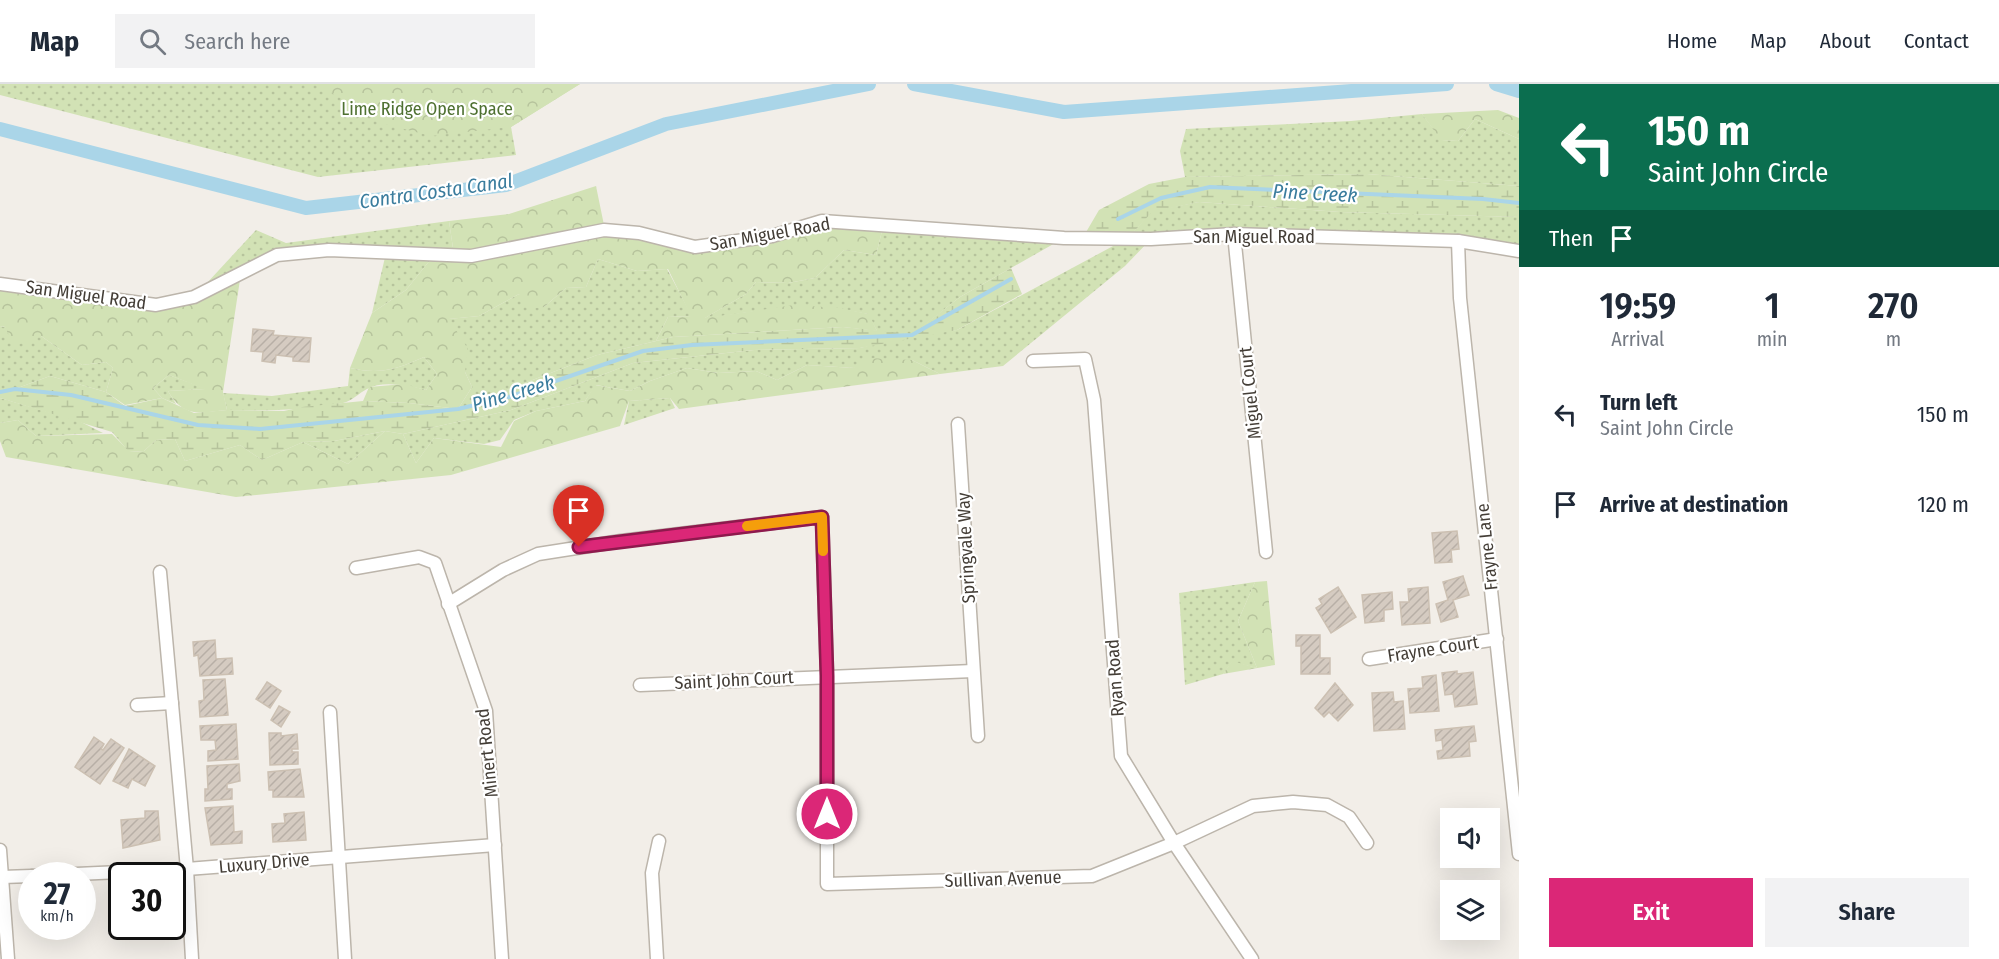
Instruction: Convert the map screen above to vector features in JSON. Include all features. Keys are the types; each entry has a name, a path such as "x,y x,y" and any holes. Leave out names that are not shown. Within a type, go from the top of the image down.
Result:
{"street":[{"name":"San Miguel Road","path":"0,284 156,305 194,297 278,255 329,250 471,256 604,230 639,233 695,247 772,236 822,221 1064,238 1151,239 1234,234 1458,241 1519,251"},
{"name":"Miguel Court","path":"1234,234 1266,552"},
{"name":"Frayne Lane","path":"1458,241 1460,298 1519,854"},
{"name":"Ryan Road","path":"1033,361 1084,359 1094,400 1121,756 1174,843 1252,959"},
{"name":"Springvale Way","path":"958,424 978,736"},
{"path":"448,604 503,570 538,554 621,540 822,517 827,676"},
{"name":"Minert Road","path":"356,568 419,558 435,563 486,711 502,959"},
{"path":"160,572 187,869 192,959"},
{"name":"Frayne Court","path":"1369,658 1497,639"},
{"name":"Saint John Court","path":"640,685 973,671"},
{"name":"Sullivan Avenue","path":"827,676 826,884 1092,876 1174,843 1253,806 1293,802 1327,805 1349,817 1367,843"},
{"path":"137,705 172,703"},
{"path":"330,712 337,857 345,959"},
{"path":"657,959 652,873 659,841"},
{"name":"Luxury Drive","path":"96,873 187,869 495,845"},
{"path":"0,850 8,959"},
{"name":"Luxury Drive","path":"2,877 18,876"}],"green space":[{"path":"0,84 580,84 511,127 516,155 318,177 0,95"},
{"name":"Lime Ridge Open Space","path":"317,84 580,84 511,127 431,136 385,124"},
{"path":"1498,110 1519,118 1519,139 1475,119 1458,141 1441,140 1422,114"},
{"path":"1422,114 1442,140 1458,141 1475,119 1519,139 1519,186 1367,174 1185,177 1180,151 1186,129 1351,121"},
{"path":"1367,174 1519,186 1519,217 1340,212 1199,202 1152,212 1128,238 1082,239 1099,210 1149,184 1185,177"},
{"path":"596,186 605,230 702,246 822,221 884,223 876,255 844,250 815,278 788,283 756,282 746,294 705,318 794,305 839,308 869,314 877,331 843,327 673,337 656,341 668,317 691,316 668,269 637,271 598,259 586,287 566,288 544,307 528,309 519,294 479,316 449,319 468,349 465,372 472,387 458,409 409,403 363,401 369,387 404,384 426,390 437,374 424,357 388,370 370,371 350,368 372,313 406,290 435,254 454,255 449,221 509,214"},
{"path":"1199,202 1340,212 1519,217 1519,251 1458,241 1151,239 1125,266 1003,366 940,374 912,360 854,368 807,365 777,380 756,371 718,373 687,368 630,391 596,385 585,401 536,411 514,420 500,440 484,444 434,438 416,463 403,434 511,410 633,363 754,350 860,348 910,335 877,331 868,314 825,308 786,308 703,319 746,294 756,282 788,283 815,278 844,250 876,255 884,223 1064,238 960,297 913,334 957,330 1128,238 1152,211"},
{"path":"449,221 454,255 435,254 406,290 372,313 386,253 278,255 194,297 256,230 286,243"},
{"path":"598,259 637,271 667,269 692,316 668,317 656,341 597,355 458,409 472,387 448,319 479,316 519,294 544,307 566,288 586,287"},
{"path":"1011,268 1022,294 957,330 860,348 754,350 633,363 511,410 403,434 385,431 334,441 303,442 262,460 240,445 185,461 175,439 156,440 144,451 129,452 112,432 0,398 0,389 15,389 50,376 106,392 125,406 162,398 194,413 227,410 284,411 363,401 409,403 458,409 597,355 673,337 843,327 912,334 960,297"},
{"path":"241,273 223,392 227,410 193,412 186,410 174,400 168,391 205,389 169,375 153,388 162,398 125,405 106,392 113,368 106,362 82,365 41,336 14,346 5,327 0,326 0,284 156,305"},
{"path":"0,326 41,336 82,365 106,362 113,368 106,392 50,376 15,389 0,389"},
{"path":"424,357 437,374 426,390 381,385 373,386 343,403 300,409 256,410 227,410 223,393 272,396 348,386 350,368 370,371 388,370"},
{"path":"867,358 912,360 940,374 679,409 670,398 629,401 620,426 451,475 236,497 6,457 0,441 0,423 18,420 36,436 112,434 130,452 144,451 156,440 175,439 185,461 240,445 262,460 303,442 348,464 385,431 403,434 416,463 434,438 501,447 514,421 536,411 585,401 595,385 630,391 687,368 718,373 756,371 777,380 807,365 854,368"},
{"path":"169,375 207,389 168,391 176,404 162,398 153,388"},
{"path":"0,398 79,421 103,433 36,436 18,420 0,423"},
{"path":"670,398 675,408 624,425 629,401"},
{"path":"385,431 348,464 303,442 334,441"},
{"path":"1267,581 1275,665 1223,674 1232,661 1257,668 1238,621 1255,582"},
{"path":"1255,582 1238,621 1257,668 1232,662 1223,674 1185,685 1179,593"}],"building":[{"path":"253,329 274,331 273,335 311,338 309,362 293,361 293,357 276,355 275,363 262,361 263,352 251,351"},
{"path":"1457,531 1459,549 1451,550 1452,562 1435,563 1432,533"},
{"path":"1463,576 1469,595 1453,600 1458,617 1441,622 1436,604 1448,600 1443,582"},
{"path":"1338,587 1356,617 1331,633 1316,608 1322,604 1319,599"},
{"path":"1428,587 1430,623 1402,625 1400,602 1409,602 1408,589"},
{"path":"1392,592 1393,609 1384,610 1384,621 1365,623 1362,595"},
{"path":"1296,635 1320,635 1320,658 1330,658 1330,674 1301,674 1301,646 1296,646"},
{"path":"215,640 216,659 232,658 233,674 200,676 198,655 194,656 193,642"},
{"path":"1457,671 1457,674 1473,672 1477,704 1455,707 1453,694 1445,695 1442,673"},
{"path":"1436,675 1439,711 1410,713 1408,689 1423,688 1422,677"},
{"path":"225,679 228,715 200,717 199,701 204,700 203,680"},
{"path":"267,682 281,691 270,708 256,699"},
{"path":"1335,683 1353,705 1338,721 1329,712 1324,717 1315,708"},
{"path":"1393,692 1394,702 1403,701 1405,729 1374,731 1372,693"},
{"path":"279,706 290,712 281,727 271,720"},
{"path":"236,724 238,759 208,761 208,751 216,750 215,740 201,740 200,726"},
{"path":"1474,726 1476,741 1469,742 1470,756 1438,759 1437,751 1443,750 1442,740 1436,741 1435,730"},
{"path":"269,733 281,733 281,736 297,734 298,749 292,749 292,752 298,752 298,764 270,765"},
{"path":"94,737 104,744 101,749 103,750 111,739 124,748 100,784 75,767"},
{"path":"129,749 155,766 145,786 132,779 128,788 113,781"},
{"path":"239,764 240,781 227,784 227,789 232,789 232,799 205,801 205,789 208,789 207,766"},
{"path":"300,769 304,797 273,797 273,790 269,790 268,772"},
{"path":"233,806 234,832 242,831 242,843 211,845 205,808"},
{"path":"145,811 158,811 160,840 123,848 121,820 145,818"},
{"path":"304,812 306,840 273,842 272,824 285,823 284,814"}],"waterway":[{"name":"Contra Costa Canal","path":"0,129 306,208 506,185 666,124 869,84"},
{"name":"Contra Costa Canal","path":"914,84 1064,112 1447,84"},
{"name":"Contra Costa Canal","path":"1496,84 1519,91"},
{"name":"Pine Creek","path":"1118,219 1161,198 1210,187 1483,199 1519,203"},
{"name":"Pine Creek","path":"0,392 15,389 71,395 198,425 260,429 458,409 509,397 643,351 692,345 912,335 1011,279"}],"slow traffic":[{"path":"747,526 822,517 823,551"}],"route":[{"path":"579,547 621,540 822,517 827,676 827,814"}]}
